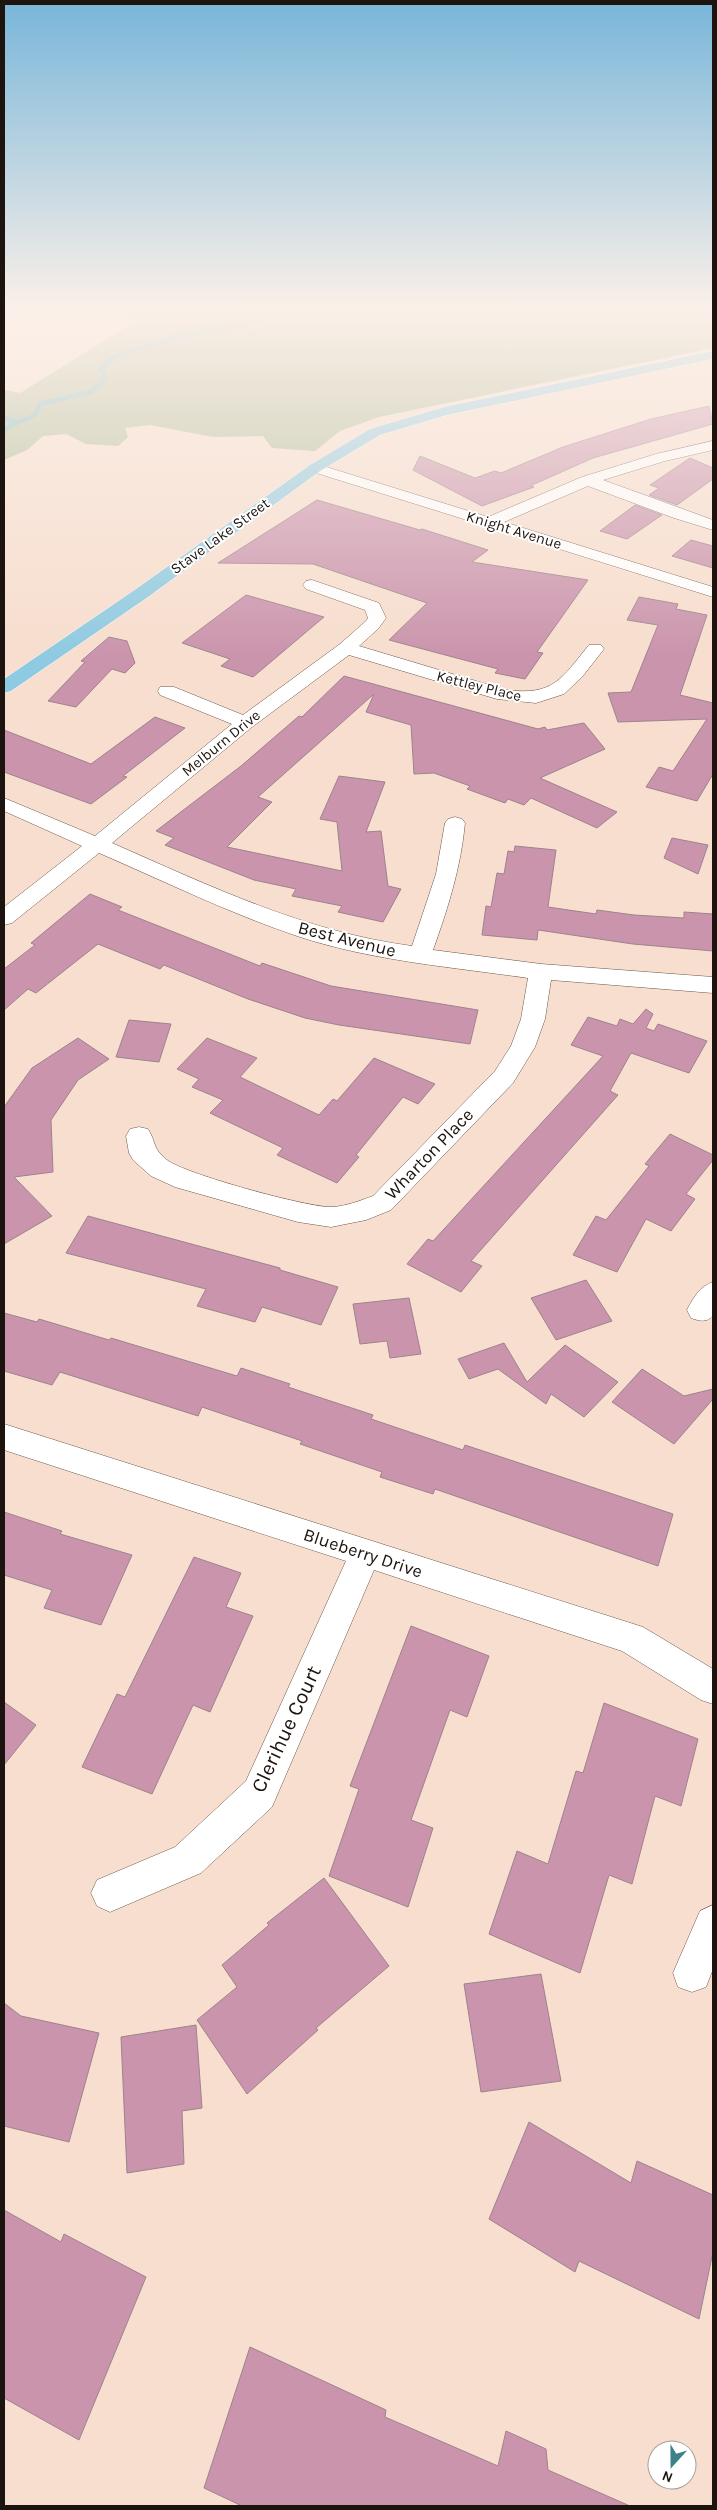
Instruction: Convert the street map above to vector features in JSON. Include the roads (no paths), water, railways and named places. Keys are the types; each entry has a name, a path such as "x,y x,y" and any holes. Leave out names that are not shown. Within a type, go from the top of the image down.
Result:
{"main road":[{"name":"Stave Lake Street","path":"4,687 142,593 314,468 375,432 400,423"}],"street":[{"path":"490,522 588,480 661,457 713,446"},
{"name":"Knight Avenue","path":"314,468 713,592"},
{"path":"588,480 680,515 713,525"},
{"name":"Melburn Drive","path":"4,918 97,845 244,723 346,648 377,618 374,607 312,585"},
{"name":"Kettley Place","path":"346,648 523,699 553,694 564,686 595,649"},
{"path":"167,691 244,723"},
{"name":"Best Avenue","path":"4,804 252,912 308,932 359,945 541,972 713,985"},
{"path":"420,955 441,898 452,853 454,823"},
{"name":"Wharton Place","path":"140,1136 142,1153 160,1169 184,1180 298,1212 331,1216 357,1213 382,1203 504,1077 523,1047 533,1019 541,972"},
{"name":"Blueberry Drive","path":"4,1437 631,1638 713,1688"},
{"name":"Clerihue Court","path":"110,1894 188,1860 259,1794 365,1554"},
{"path":"692,1973 713,1924"}],"waterway":[{"path":"4,432 8,427 17,423"}]}
